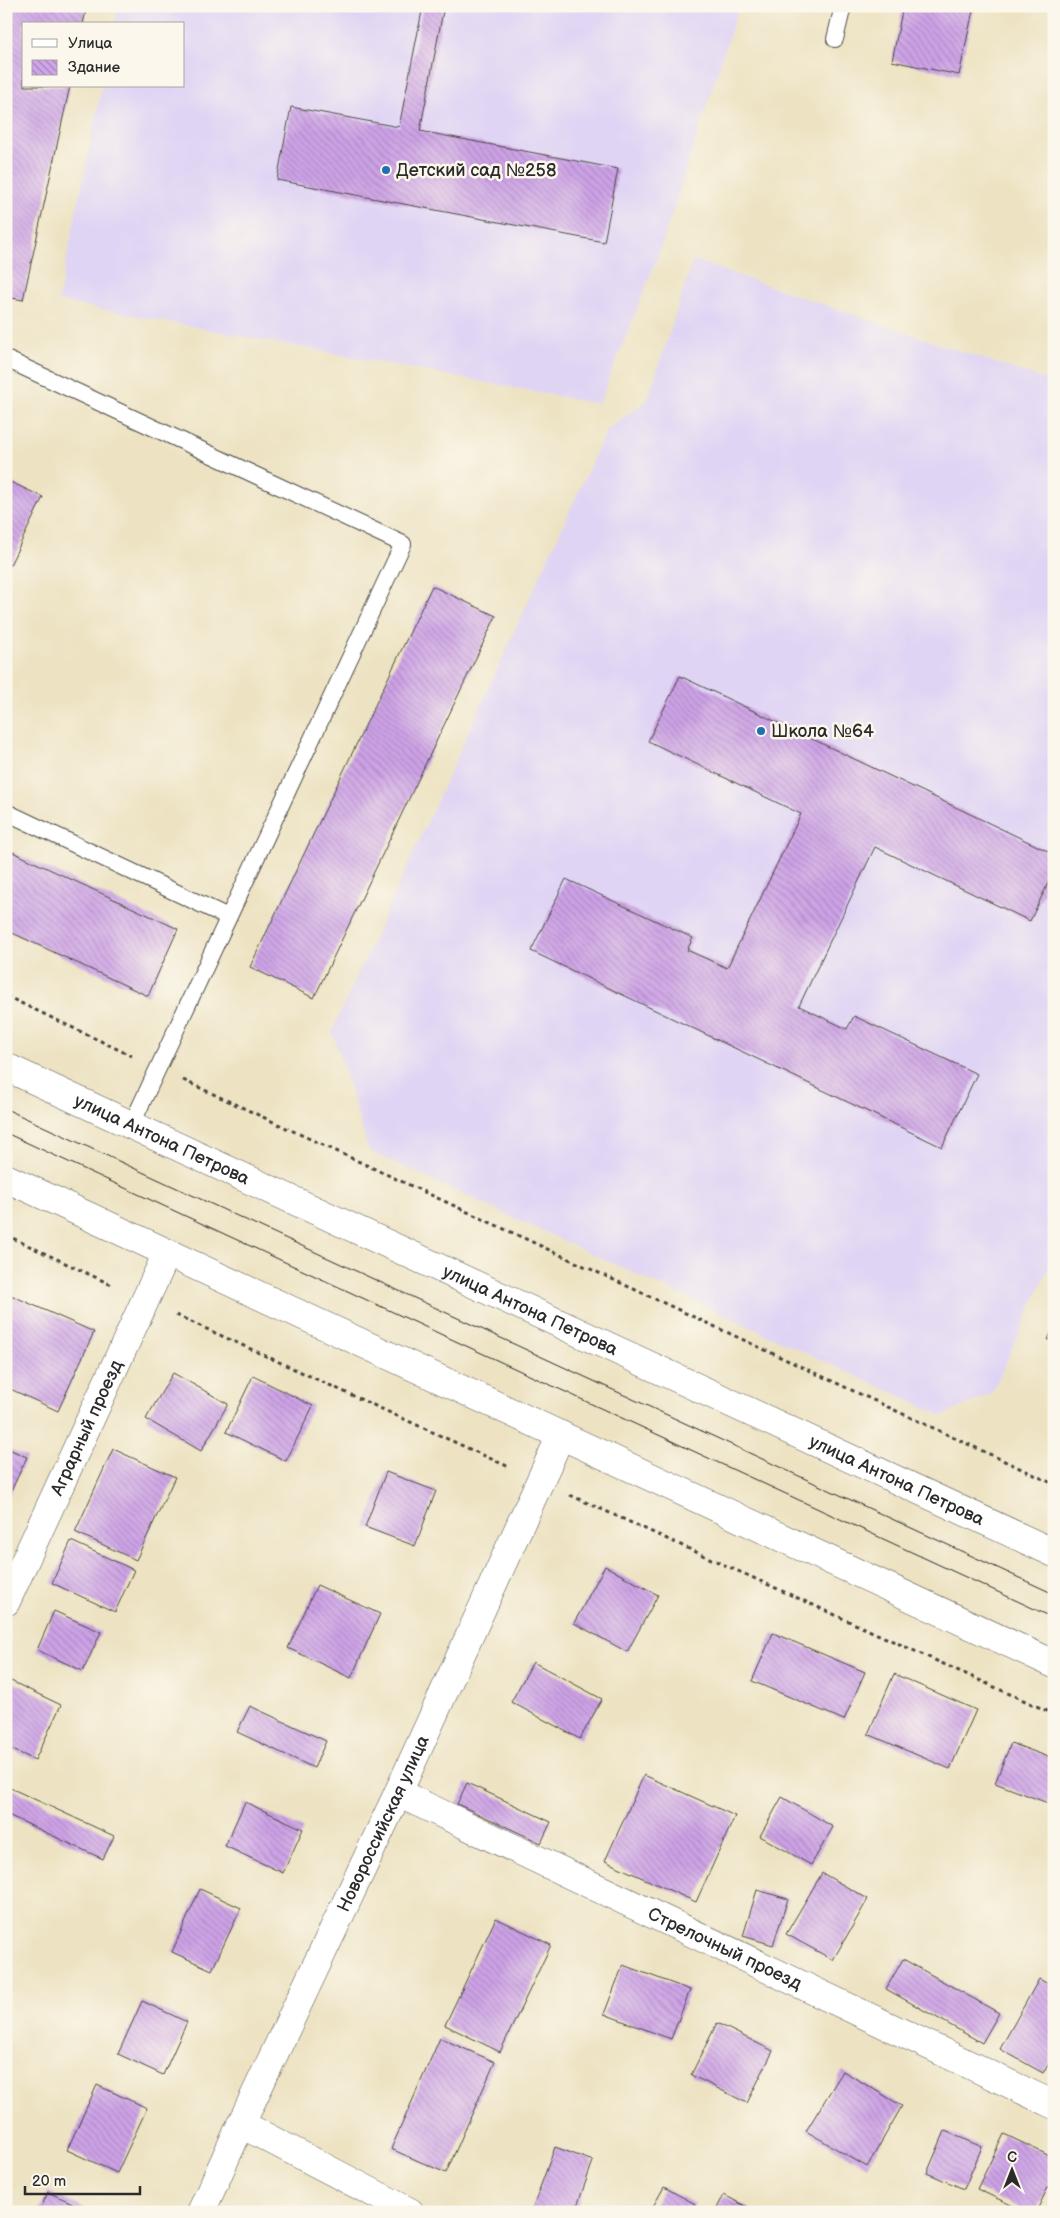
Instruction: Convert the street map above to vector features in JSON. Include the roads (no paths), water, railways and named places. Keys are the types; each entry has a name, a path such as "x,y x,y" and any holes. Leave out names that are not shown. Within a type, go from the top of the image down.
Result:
{"main road":[{"name":"улица Антона Петрова","path":"6,1067 1054,1553"},
{"path":"6,1178 1054,1664"},
{"name":"Аграрный проезд","path":"6,1602 167,1253"},
{"name":"Новороссийская улица","path":"201,2212 240,2124 398,1793 561,1435"},
{"name":"Стрелочный проезд","path":"398,1793 1054,2105"},
{"path":"240,2124 410,2212"}],"lane":[{"path":"835,39 843,6"},
{"path":"6,359 403,544 131,1126"},
{"path":"6,812 228,917"}],"tram line":[{"path":"6,1109 1054,1594"},
{"path":"6,1133 1054,1618"}],"place":[{"name":"Детский сад №258","path":"386,170"},
{"name":"Школа №64","path":"761,731"}]}
